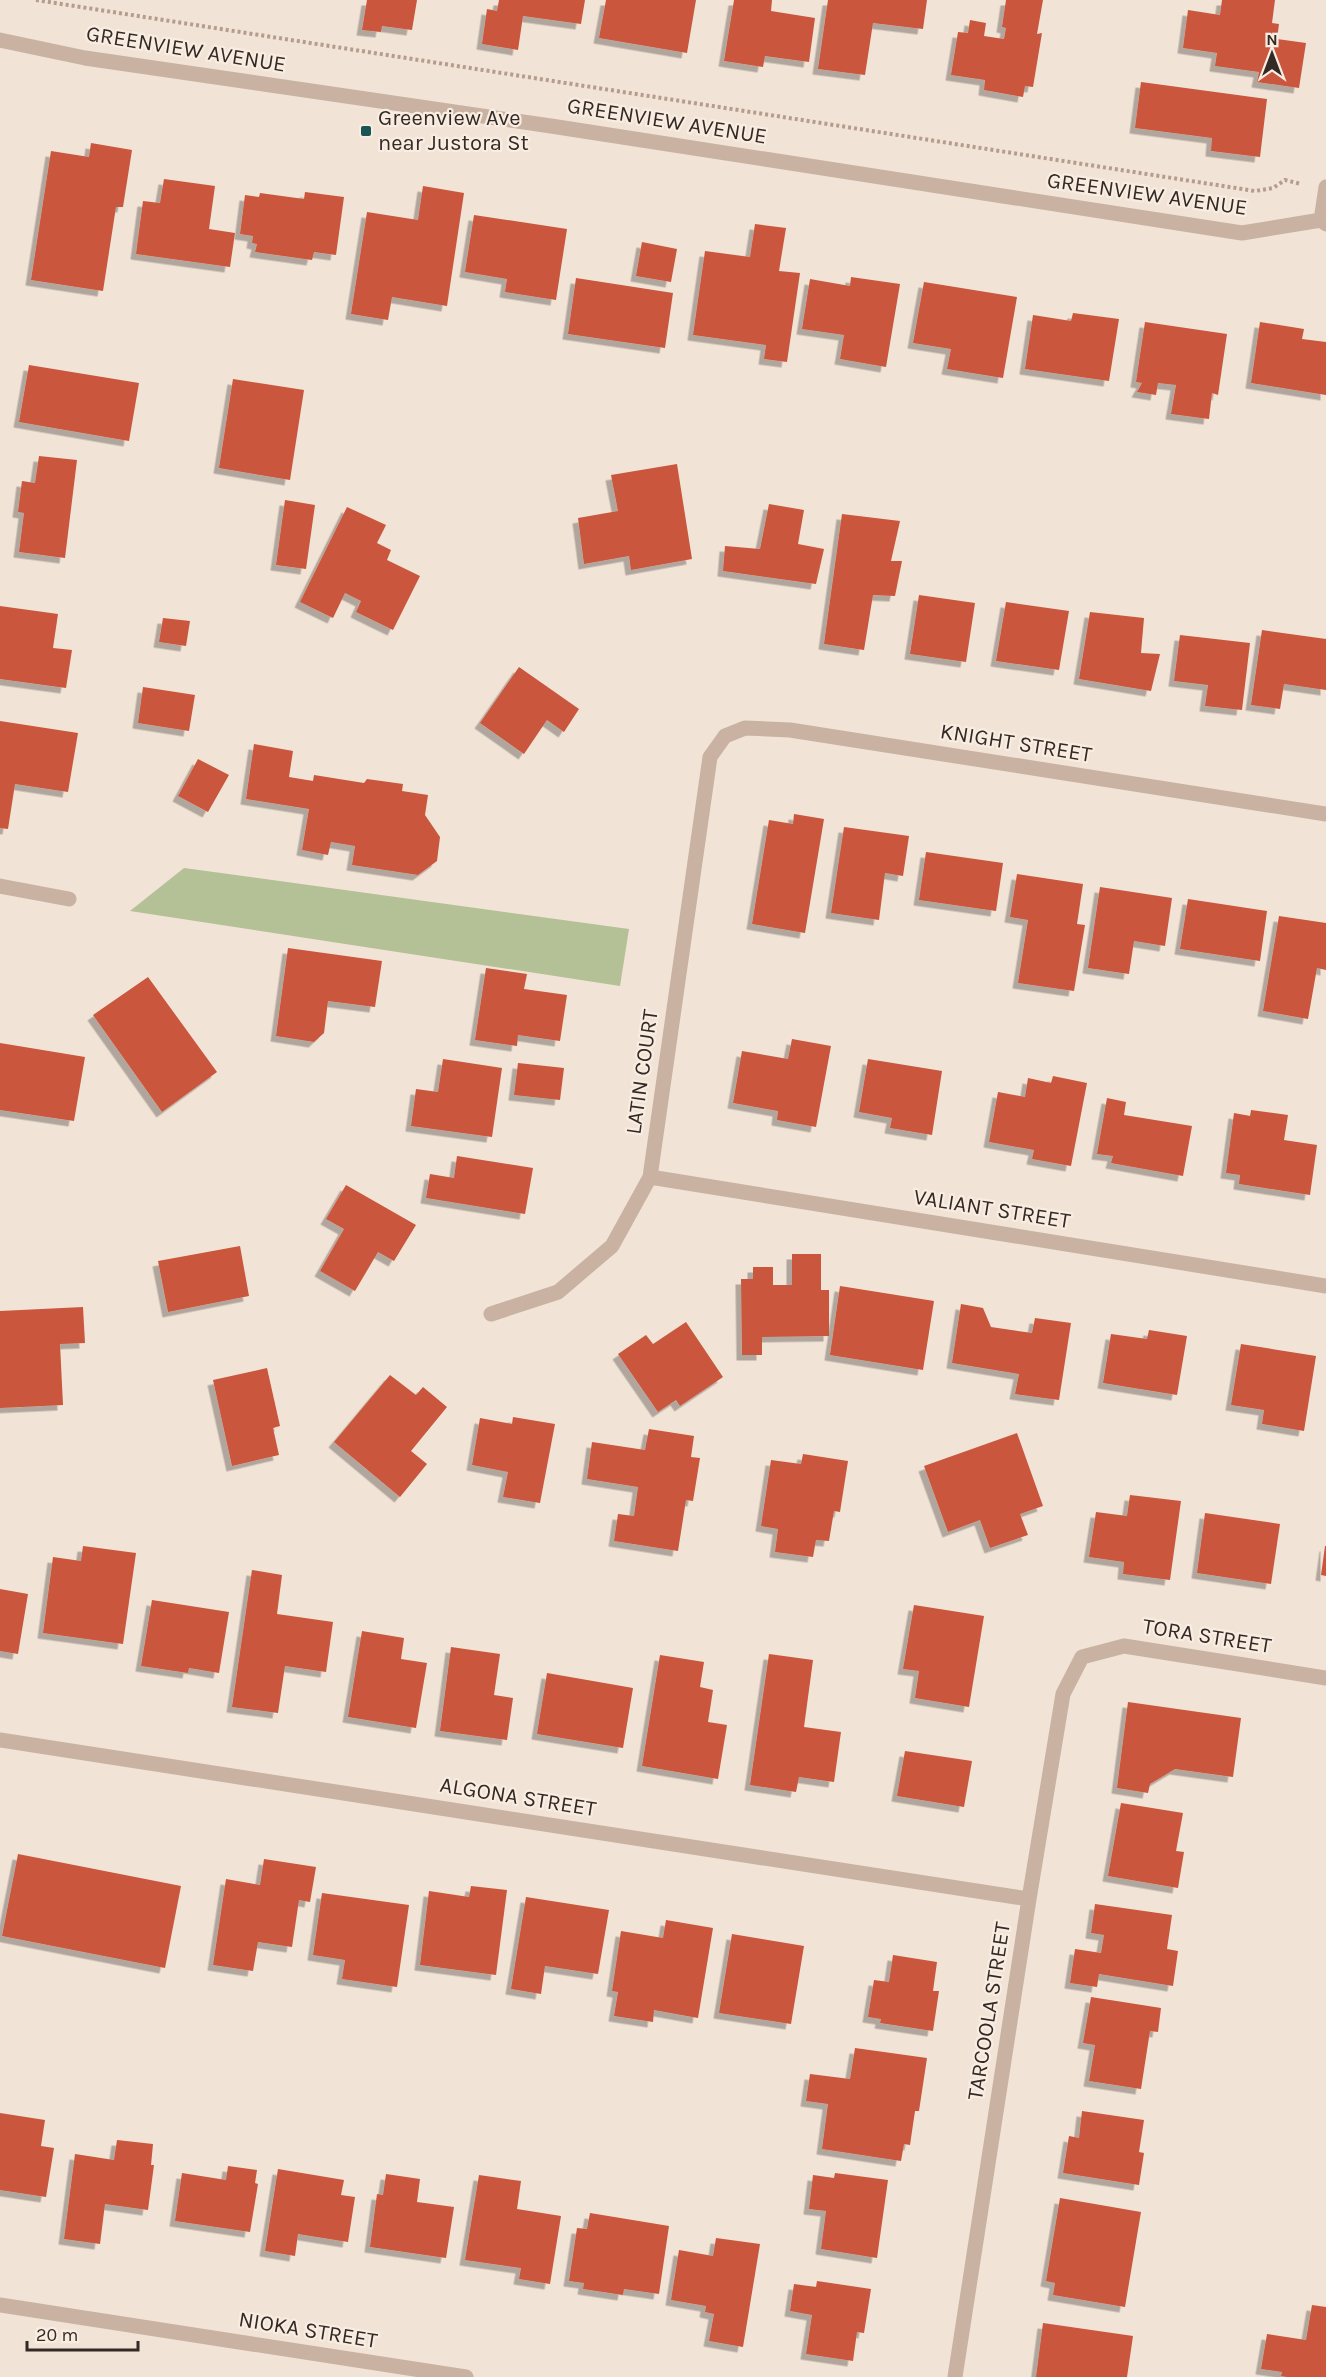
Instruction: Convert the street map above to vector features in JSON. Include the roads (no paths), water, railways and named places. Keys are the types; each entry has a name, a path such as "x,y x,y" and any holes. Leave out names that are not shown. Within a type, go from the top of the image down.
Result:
{"street":[{"name":"GREENVIEW AVENUE","path":"0,40 97,59 551,126 1242,233 1323,222"},
{"path":"1323,222 1326,187"},
{"name":"KNIGHT STREET","path":"710,757 725,736 745,728 775,728 1326,814"},
{"name":"LATIN COURT","path":"491,1314 558,1292 612,1246 650,1178 710,757"},
{"path":"0,886 69,899"},
{"name":"VALIANT STREET","path":"650,1178 1326,1286"},
{"name":"TORA STREET","path":"1082,1657 1124,1646 1326,1678"},
{"name":"TARCOOLA STREET","path":"956,2377 1029,1899 1063,1694 1082,1657"},
{"name":"ALGONA STREET","path":"0,1740 1029,1899"},
{"name":"NIOKA STREET","path":"0,2305 466,2377"}],"place":[{"name":"Greenview Ave near Justora St","path":"366,131"}]}
